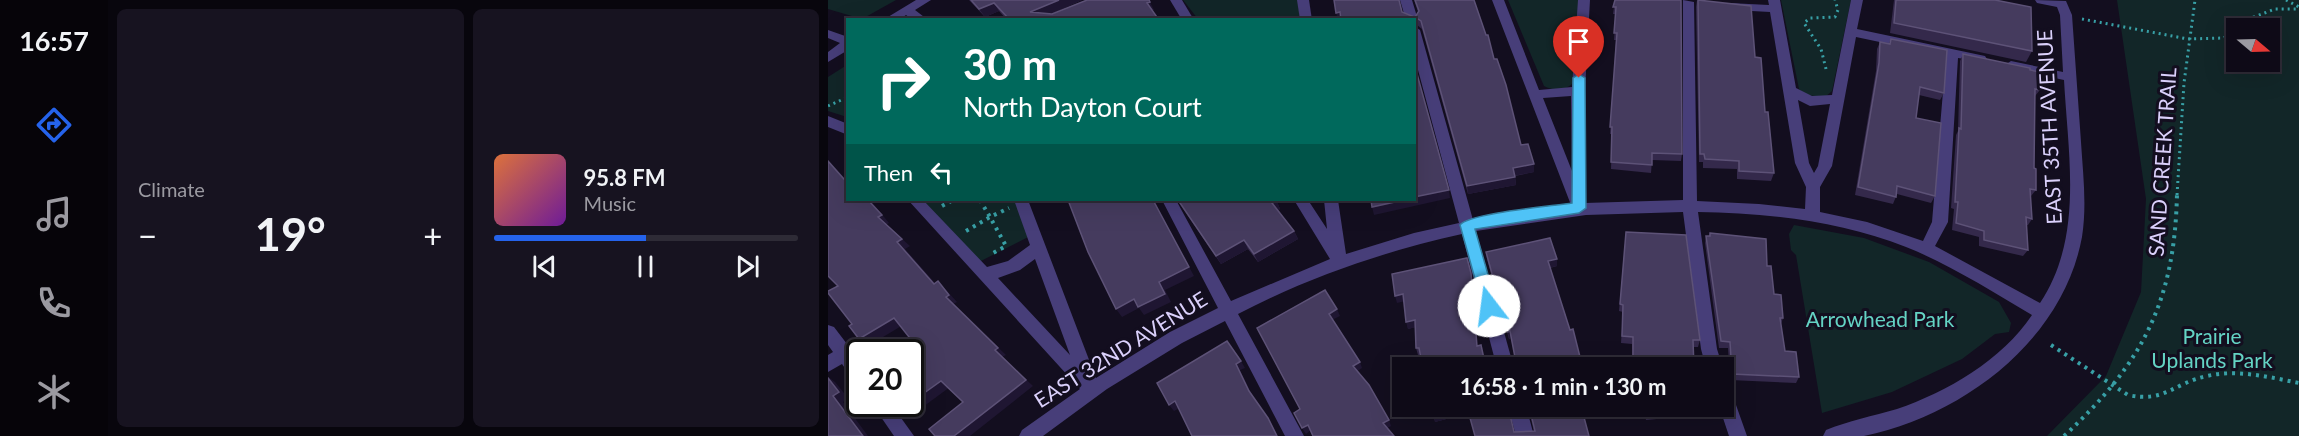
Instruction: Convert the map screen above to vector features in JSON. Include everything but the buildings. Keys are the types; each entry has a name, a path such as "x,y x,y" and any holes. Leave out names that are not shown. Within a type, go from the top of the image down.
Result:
{"street":[{"path":"892,18 925,0"},
{"path":"1176,0 1187,18"},
{"path":"1303,0 1306,18"},
{"path":"1406,0 1411,18"},
{"path":"1498,0 1579,208"},
{"path":"1579,208 1578,90 1584,0"},
{"path":"1813,187 1825,166 1857,0"},
{"name":"EAST 35TH AVENUE","path":"1832,436 1899,417 1933,403 1975,380 2014,348 2044,314 2057,292 2068,265 2077,231 2078,203 2066,15 2062,4 2042,0"},
{"path":"1689,2 1690,206 1712,357"},
{"path":"1722,5 1774,4 1802,163 1813,187 1812,216"},
{"path":"906,10 919,18"},
{"path":"1851,32 2069,77"},
{"path":"828,34 846,42"},
{"path":"1416,37 1503,357"},
{"path":"828,58 846,44"},
{"path":"1926,249 1940,222 1952,53"},
{"path":"1534,94 1560,94 1578,90"},
{"path":"1790,91 1810,101 1838,99"},
{"path":"828,121 846,129"},
{"path":"1552,140 1579,153"},
{"path":"916,201 1092,390"},
{"path":"1022,201 1092,390"},
{"path":"1170,201 1295,436"},
{"path":"1302,201 1339,261"},
{"path":"1314,220 1328,201"},
{"path":"1329,201 1339,261"},
{"name":"EAST 32ND AVENUE","path":"1028,436 1092,390 1176,338 1227,310 1339,261 1392,244 1467,225 1499,218 1579,208 1742,207 1812,216 1894,236 1926,249 1972,272 2044,314"},
{"path":"979,269 1004,272 1022,262 1038,246"},
{"path":"828,332 846,357"},
{"path":"828,364 844,354"},
{"path":"891,417 905,436"},
{"path":"1520,417 1525,436"},
{"path":"1732,417 1738,436"}],"path":[{"path":"1826,73 1821,49 1804,23 1810,18 1835,17 1838,10 1834,0"},
{"name":"SAND CREEK TRAIL","path":"2064,436 2113,386 2140,348 2158,311 2169,276 2175,242 2188,39 2195,0"},
{"path":"2286,0 2299,8"},
{"path":"2082,18 2188,39 2224,38 2246,20 2275,9 2299,8"},
{"path":"828,106 846,99"},
{"path":"979,269 1006,246 981,201"},
{"path":"952,239 1022,201"},
{"path":"2050,345 2128,395 2142,399 2155,399 2196,378 2218,374 2245,374 2299,383"}],"green space":[{"path":"828,0 896,0 864,18 828,9"},
{"path":"1183,0 1298,0 1300,18 1197,18"},
{"path":"1508,0 1580,0 1573,83 1570,86 1551,89 1544,86"},
{"path":"1781,0 1851,0 1832,91 1825,97 1805,95 1799,89"},
{"name":"Prairie Uplands Park","path":"2117,0 2299,0 2299,436 2047,436 2106,376 2141,292 2146,199"},
{"path":"846,66 846,117 828,111 828,77"},
{"path":"921,201 1021,201 1034,234 975,264"},
{"name":"Arrowhead Park","path":"1794,225 1864,238 1929,262 1999,302 2011,323 2009,332 1995,334 1962,359 1892,392 1822,413 1796,255 1791,250 1789,234"}],"route":[{"path":"1489,306 1467,225 1499,218 1579,208 1579,78"}]}
